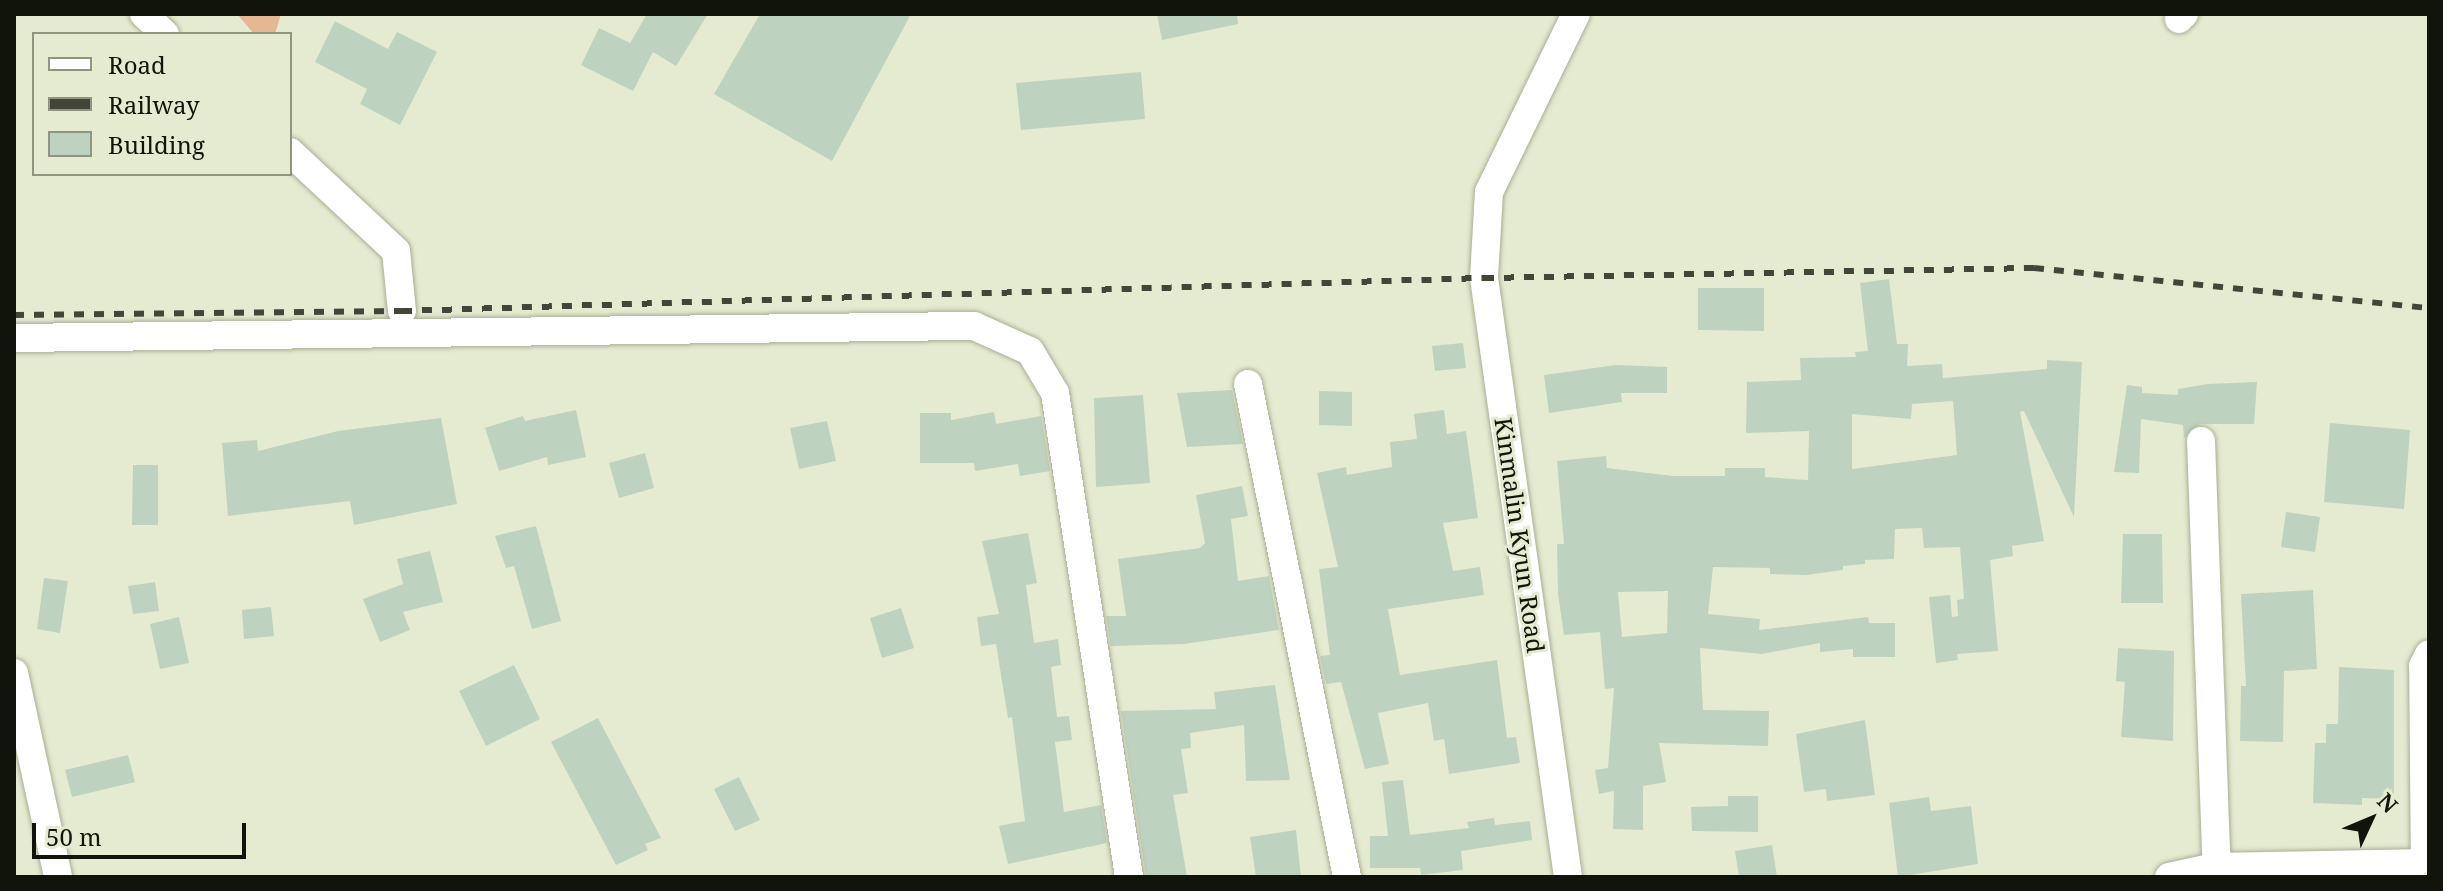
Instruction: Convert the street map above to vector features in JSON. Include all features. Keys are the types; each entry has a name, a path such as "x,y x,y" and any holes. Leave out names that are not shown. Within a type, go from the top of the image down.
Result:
{"street":[{"path":"144,14 163,32"},
{"name":"Kinmalin Kyun Road","path":"1568,877 1484,278 1489,192 1576,14"},
{"path":"292,154 396,251 402,311"},
{"path":"14,338 974,326 1030,351 1055,393 1129,877"},
{"path":"1248,384 1347,877"},
{"path":"2201,441 2216,872"},
{"path":"2169,877 2216,872 2425,868 2423,666 2429,654"},
{"path":"14,673 58,877"}],"shaded area":[{"path":"237,14 281,14 276,32 252,32"}],"building":[{"path":"647,14 708,14 676,66 653,52 633,91 581,65 599,28 630,43"},
{"path":"760,14 911,14 832,161 714,94"},
{"path":"1157,14 1237,14 1238,24 1162,40"},
{"path":"335,21 388,49 397,32 437,52 400,125 360,104 367,89 315,62"},
{"path":"1141,72 1145,119 1021,130 1016,83"},
{"path":"1889,279 1897,344 1908,344 1907,366 1942,364 1943,378 2047,369 2047,360 2082,362 2074,517 2024,411 2020,412 2044,541 2012,546 2013,556 1990,560 1998,651 1957,654 1958,660 1936,663 1929,597 1950,595 1952,617 1958,616 1957,600 1964,599 1960,547 1924,548 1922,528 1895,529 1894,559 1865,560 1865,564 1843,566 1843,570 1806,575 1770,574 1770,568 1713,567 1708,614 1760,619 1759,630 1868,617 1869,623 1895,623 1895,657 1853,657 1853,649 1820,652 1820,643 1762,654 1700,648 1703,710 1769,711 1768,746 1659,743 1666,782 1643,786 1643,830 1613,829 1614,791 1599,794 1595,770 1608,768 1614,688 1605,689 1600,632 1564,635 1558,594 1557,544 1564,544 1557,461 1606,456 1607,468 1673,476 1725,476 1725,468 1765,468 1765,477 1808,480 1809,431 1746,433 1747,382 1801,380 1800,358 1856,357 1855,352 1868,351 1860,283","holes":["1953,401 1957,455 1852,469 1852,414 1911,419 1912,404","1668,591 1667,633 1622,637 1618,592"]},
{"path":"1698,288 1764,288 1764,331 1698,330"},
{"path":"1463,343 1466,368 1435,371 1432,346"},
{"path":"1616,365 1667,367 1667,393 1621,393 1622,402 1549,413 1544,375"},
{"path":"2257,382 2254,424 2200,424 2184,438 2183,425 2141,419 2139,473 2114,472 2127,385 2142,387 2142,393 2178,395 2178,389 2207,384"},
{"path":"1232,390 1243,444 1187,447 1177,393"},
{"path":"1319,391 1352,392 1352,426 1319,425"},
{"path":"1143,395 1150,483 1096,487 1094,398"},
{"path":"576,410 586,457 548,465 547,457 499,471 485,428 523,416 525,421"},
{"path":"1444,410 1447,434 1466,431 1478,518 1443,523 1453,571 1480,567 1484,595 1388,609 1400,675 1497,660 1507,738 1516,737 1520,763 1449,774 1444,739 1434,741 1428,703 1378,713 1389,764 1365,769 1341,682 1326,684 1320,656 1330,655 1319,569 1338,567 1317,473 1346,467 1347,475 1392,467 1390,442 1417,439 1414,414"},
{"path":"994,412 996,424 1041,416 1050,471 1020,476 1018,464 975,471 974,463 920,463 920,413 951,413 951,420"},
{"path":"441,418 457,504 354,525 350,501 228,516 222,443 257,440 258,451 338,431"},
{"path":"827,421 836,461 799,469 790,428"},
{"path":"2330,423 2410,430 2404,509 2324,502"},
{"path":"645,453 654,488 619,498 609,463"},
{"path":"133,465 158,465 158,525 132,525"},
{"path":"1242,486 1248,516 1231,519 1238,581 1269,576 1279,630 1184,644 1111,646 1106,616 1126,616 1118,559 1200,548 1205,543 1196,495"},
{"path":"2286,512 2320,517 2315,552 2281,547"},
{"path":"536,526 561,621 532,629 514,566 506,568 495,536"},
{"path":"1028,533 1037,583 1026,585 1034,643 1058,639 1061,665 1051,667 1057,717 1069,716 1072,740 1055,742 1064,812 1101,805 1107,843 1008,864 999,826 1025,821 1012,717 1008,718 996,644 981,646 977,617 999,614 982,541"},
{"path":"2123,534 2162,534 2163,603 2121,603"},
{"path":"430,551 443,602 403,612 410,630 380,642 363,599 403,584 397,559"},
{"path":"44,578 68,581 60,633 37,629"},
{"path":"155,582 159,611 133,614 128,586"},
{"path":"2313,590 2317,669 2284,671 2283,742 2240,741 2241,686 2246,686 2241,594"},
{"path":"271,607 274,636 244,639 242,610"},
{"path":"901,608 914,648 882,658 870,618"},
{"path":"179,617 189,663 160,669 150,624"},
{"path":"2118,648 2174,651 2173,741 2121,737 2125,682 2116,681"},
{"path":"514,665 540,719 486,746 459,691"},
{"path":"2339,667 2394,670 2394,799 2362,798 2362,805 2313,803 2315,743 2326,743 2326,724 2338,724"},
{"path":"1275,685 1290,780 1246,781 1244,725 1190,733 1191,748 1181,749 1188,793 1173,795 1187,877 1146,877 1121,711 1216,709 1214,692"},
{"path":"598,718 661,838 645,844 648,850 616,865 551,742"},
{"path":"1865,720 1875,795 1827,801 1826,789 1804,792 1796,734"},
{"path":"128,755 135,782 72,797 65,770"},
{"path":"739,777 760,820 735,831 714,789"},
{"path":"1403,780 1410,835 1469,828 1467,822 1494,818 1495,825 1530,821 1532,840 1461,851 1463,870 1421,875 1420,868 1370,868 1370,836 1388,836 1382,782"},
{"path":"1728,796 1758,796 1758,832 1692,831 1691,807 1728,806"},
{"path":"1929,797 1931,811 1971,806 1978,864 1898,877 1889,803"},
{"path":"1296,830 1301,877 1256,877 1250,837"},
{"path":"1772,845 1777,877 1739,877 1735,851"}],"railway":[{"path":"14,315 402,311 1484,278 2034,268 2429,308"}]}
